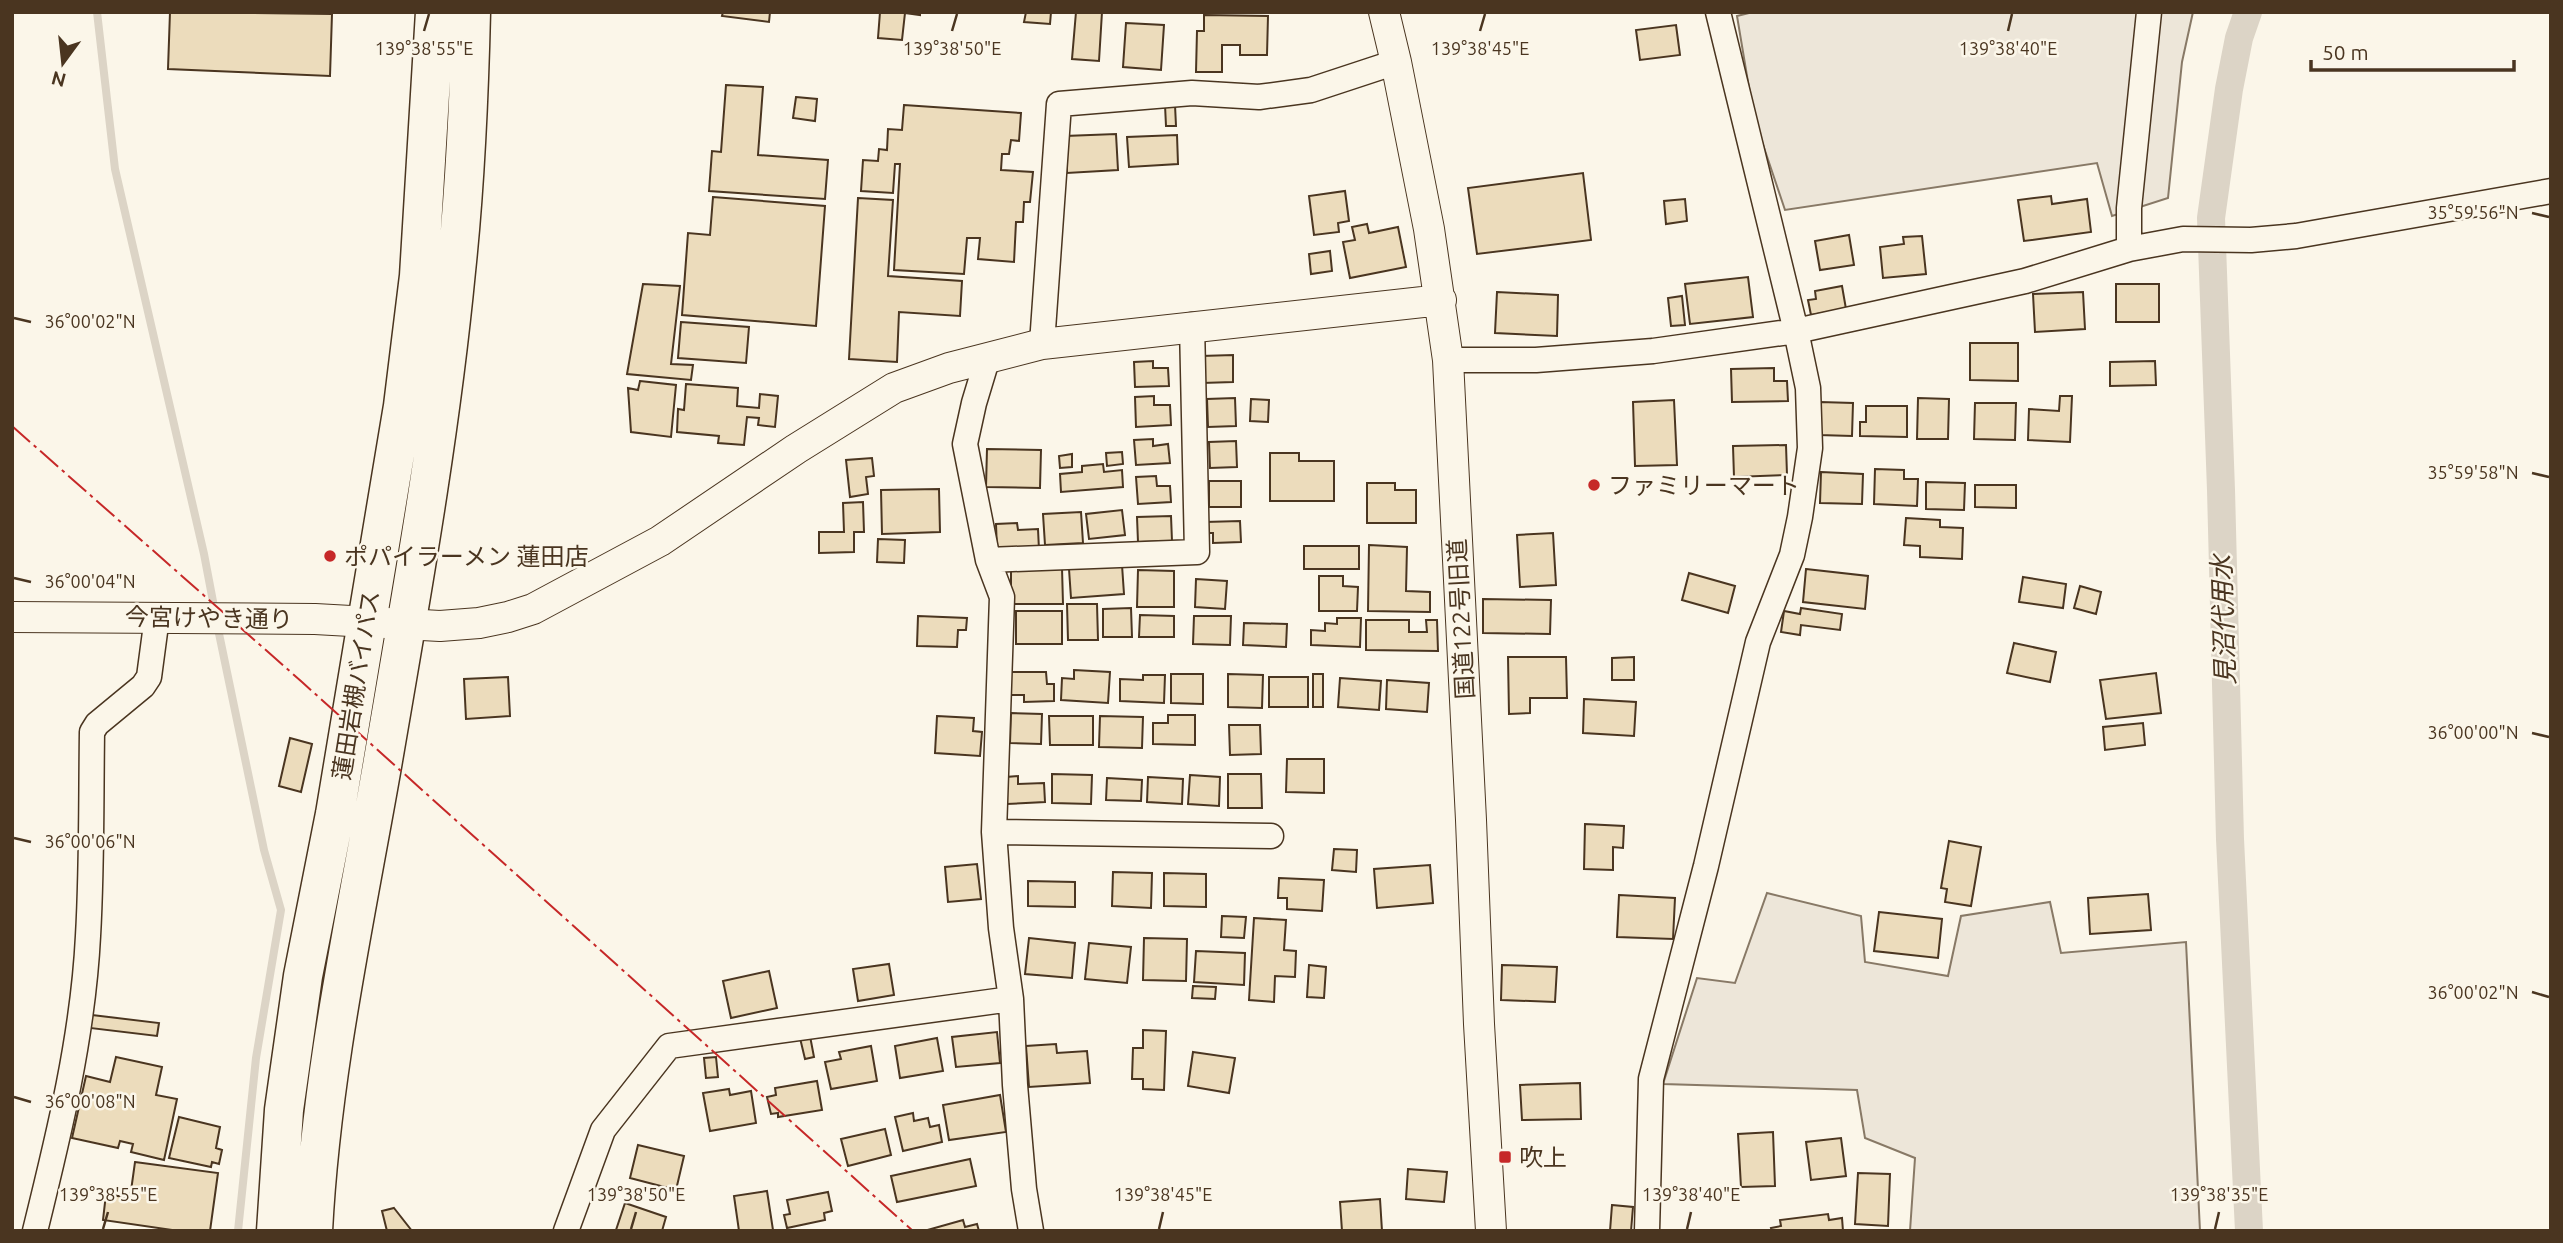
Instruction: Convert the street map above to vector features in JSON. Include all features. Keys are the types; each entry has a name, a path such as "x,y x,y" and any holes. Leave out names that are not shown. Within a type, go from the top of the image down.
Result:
{"highway":[{"name":"蓮田岩槻バイパス","path":"276,1231 284,1110 303,976 335,814 402,406 419,276 435,12"},
{"name":"蓮田岩槻バイパス","path":"313,1231 322,1116 407,624 439,411 456,270 466,137 471,12"}],"street":[{"name":"国道122号旧道","path":"1384,12 1429,229 1448,360 1491,1231"},
{"path":"1647,1231 1651,1079 1706,866 1758,642 1792,555 1810,448 1808,388 1796,331 1718,12"},
{"path":"2129,248 2130,195 2149,12"},
{"path":"1042,344 1059,104 1192,93 1259,97 1311,90 1396,62"},
{"path":"1448,360 1536,360 1653,351 1796,331 2025,281 2129,248 2190,239 2295,236 2551,191"},
{"name":"今宮けやき通り","path":"12,617 366,621 440,626 479,624 533,609 660,541 796,449 894,388 949,368 1042,344 1192,325 1441,300"},
{"path":"988,560 1197,552 1192,325"},
{"path":"987,360 965,444 988,560 1002,597 994,832 1001,928 1011,999 1024,1189 1031,1231"},
{"path":"35,1231 65,1107 88,937 92,732 97,724 143,686 149,677 147,617"},
{"path":"994,832 1272,836"},
{"path":"566,1231 603,1130 669,1046 1011,999"}],"shaded area":[{"path":"1753,12 2193,12 2182,62 2168,198 2112,216 2097,163 1785,210 1754,118 1737,16"},
{"path":"1767,893 1861,916 1865,962 1948,976 1961,916 2050,902 2061,953 2186,942 2200,1231 1910,1231 1915,1158 1865,1138 1857,1090 1663,1084 1697,978 1735,983"}],"building":[{"path":"170,12 332,14 330,76 168,69"},
{"path":"723,12 770,12 769,22 722,16"},
{"path":"880,12 920,12 920,15 905,13 902,40 878,38"},
{"path":"1026,12 1051,12 1050,24 1024,22"},
{"path":"1076,12 1102,12 1099,61 1072,59"},
{"path":"1204,15 1268,16 1267,55 1240,55 1240,45 1222,45 1222,72 1196,72 1197,31 1204,31"},
{"path":"1126,23 1164,25 1161,70 1123,67"},
{"path":"1676,25 1680,55 1640,60 1636,30"},
{"path":"726,85 763,87 758,155 828,160 825,199 709,191 712,151 721,152"},
{"path":"796,97 817,99 815,121 793,118"},
{"path":"904,105 1021,113 1019,141 1011,140 1009,154 1002,154 1001,170 1033,172 1030,202 1024,202 1023,222 1016,222 1014,262 978,259 980,238 967,238 964,274 894,270 900,164 895,164 893,193 861,191 863,160 878,161 879,149 887,150 888,129 902,130"},
{"path":"1165,105 1175,105 1176,126 1166,126"},
{"path":"1116,134 1118,170 1067,173 1065,136"},
{"path":"1177,135 1178,164 1129,167 1127,137"},
{"path":"1583,173 1591,240 1477,254 1468,188"},
{"path":"1345,191 1349,221 1338,223 1339,232 1314,235 1309,196"},
{"path":"2051,196 2052,204 2087,199 2091,232 2024,241 2018,200"},
{"path":"713,197 825,206 816,326 682,315 688,233 710,235"},
{"path":"858,198 893,200 888,276 962,281 960,316 899,312 897,362 849,359"},
{"path":"1685,199 1687,221 1666,224 1664,201"},
{"path":"1367,224 1369,233 1398,227 1406,267 1350,278 1343,242 1355,240 1352,227"},
{"path":"1849,235 1854,265 1820,270 1815,241"},
{"path":"1922,236 1926,274 1883,278 1880,247 1904,244 1903,237"},
{"path":"1330,251 1332,271 1311,274 1309,254"},
{"path":"1748,277 1753,317 1690,324 1685,284"},
{"path":"643,284 680,286 671,364 693,365 691,380 627,374"},
{"path":"2116,284 2159,284 2159,322 2116,322"},
{"path":"1842,286 1846,309 1811,315 1808,300 1816,299 1815,291"},
{"path":"1497,292 1558,295 1557,336 1495,333"},
{"path":"2083,292 2085,329 2035,332 2033,294"},
{"path":"1682,296 1685,325 1671,326 1668,298"},
{"path":"681,322 749,327 746,363 678,358"},
{"path":"1970,343 2018,343 2018,381 1970,380"},
{"path":"1233,355 1233,382 1202,383 1201,356"},
{"path":"1153,361 1153,368 1168,368 1169,386 1135,387 1134,362"},
{"path":"2155,361 2156,385 2110,386 2110,362"},
{"path":"1774,368 1774,381 1787,381 1788,401 1732,402 1731,369"},
{"path":"640,381 676,385 671,437 631,432 628,388 638,390"},
{"path":"686,384 738,388 737,406 759,408 760,394 778,396 775,427 758,425 759,418 747,417 744,445 718,443 719,436 677,432 678,409 684,410"},
{"path":"1154,396 1154,405 1170,405 1171,425 1136,427 1135,397"},
{"path":"2060,396 2072,396 2070,442 2028,440 2029,409 2059,411"},
{"path":"1235,398 1236,426 1208,427 1207,399"},
{"path":"1918,398 1949,399 1948,439 1917,439"},
{"path":"1251,399 1269,400 1268,422 1250,421"},
{"path":"1674,400 1677,465 1635,466 1633,402"},
{"path":"1820,402 1853,403 1852,436 1819,435"},
{"path":"1975,403 2016,403 2015,440 1974,439"},
{"path":"1866,406 1907,406 1907,437 1860,436 1860,422 1866,422"},
{"path":"1153,439 1153,446 1168,444 1170,463 1136,465 1134,440"},
{"path":"1236,441 1237,467 1210,468 1209,442"},
{"path":"1786,445 1787,475 1734,477 1733,446"},
{"path":"987,449 1041,450 1040,488 986,487"},
{"path":"1122,452 1123,464 1107,466 1106,453"},
{"path":"1270,453 1299,453 1299,461 1334,461 1334,501 1270,501"},
{"path":"1072,454 1072,467 1060,468 1059,456"},
{"path":"872,458 874,476 866,477 868,494 850,497 846,460"},
{"path":"1103,464 1104,472 1122,470 1123,487 1061,492 1060,474 1082,472 1082,466"},
{"path":"1875,469 1904,470 1904,479 1918,479 1917,506 1874,504"},
{"path":"1821,472 1863,474 1862,504 1820,503"},
{"path":"1156,476 1157,486 1170,486 1171,502 1138,504 1136,477"},
{"path":"1209,481 1241,481 1241,507 1209,507"},
{"path":"1926,482 1965,483 1964,510 1926,509"},
{"path":"1367,483 1395,483 1395,490 1416,490 1416,523 1367,523"},
{"path":"1975,485 2016,485 2016,508 1975,507"},
{"path":"939,489 940,532 882,534 881,490"},
{"path":"863,502 864,532 854,532 854,552 819,553 819,532 844,532 843,503"},
{"path":"1122,510 1125,535 1089,539 1086,514"},
{"path":"1081,512 1083,543 1045,545 1043,514"},
{"path":"1171,516 1172,541 1138,542 1137,517"},
{"path":"1906,518 1940,520 1940,527 1963,528 1962,559 1920,557 1920,546 1904,545"},
{"path":"1240,521 1241,542 1213,543 1213,533 1205,533 1205,522"},
{"path":"1017,523 1018,530 1038,529 1039,550 997,551 996,524"},
{"path":"1553,533 1556,585 1520,587 1517,535"},
{"path":"878,539 905,540 904,563 877,562"},
{"path":"1369,545 1407,547 1406,591 1430,592 1430,612 1368,611"},
{"path":"1304,546 1359,546 1359,569 1304,569"},
{"path":"1122,565 1124,594 1071,598 1069,569"},
{"path":"1011,568 1062,568 1063,604 1011,604"},
{"path":"1806,569 1868,576 1865,609 1803,602"},
{"path":"1138,570 1174,571 1174,607 1137,607"},
{"path":"1689,573 1735,586 1728,613 1682,600"},
{"path":"1319,576 1343,576 1343,586 1358,587 1357,611 1319,611"},
{"path":"2023,577 2066,584 2063,608 2019,602"},
{"path":"1196,579 1227,581 1225,609 1195,607"},
{"path":"2080,586 2101,592 2096,614 2074,608"},
{"path":"1483,599 1551,600 1550,634 1483,633"},
{"path":"1067,604 1097,604 1098,640 1068,640"},
{"path":"1131,608 1132,637 1103,637 1103,609"},
{"path":"1801,608 1842,614 1840,630 1801,625 1800,635 1781,632 1784,611 1800,614"},
{"path":"1016,611 1062,611 1062,644 1016,644"},
{"path":"1140,615 1174,616 1174,637 1139,637"},
{"path":"918,616 967,618 966,630 958,630 957,647 917,646"},
{"path":"1194,616 1231,616 1230,645 1193,644"},
{"path":"1337,618 1361,618 1360,647 1311,645 1311,630 1325,631 1325,623 1337,624"},
{"path":"1366,620 1409,620 1409,632 1427,632 1426,620 1437,620 1438,651 1366,650"},
{"path":"1244,623 1287,624 1286,647 1243,645"},
{"path":"2014,643 2056,652 2050,682 2007,673"},
{"path":"1508,657 1566,657 1567,698 1530,698 1530,713 1509,714"},
{"path":"1634,657 1634,680 1612,680 1612,658"},
{"path":"1074,670 1110,672 1108,703 1061,700 1062,678 1074,679"},
{"path":"1008,672 1046,672 1047,684 1054,684 1054,701 1024,702 1024,695 1008,695"},
{"path":"2156,673 2161,713 2106,719 2100,680"},
{"path":"1171,674 1203,674 1203,704 1171,703"},
{"path":"1228,674 1263,675 1262,708 1228,707"},
{"path":"1313,674 1323,674 1323,707 1313,707"},
{"path":"1143,675 1165,675 1164,703 1120,701 1120,679 1143,680"},
{"path":"508,677 510,716 466,719 464,679"},
{"path":"1269,677 1308,677 1308,707 1269,707"},
{"path":"1340,678 1381,681 1379,710 1338,707"},
{"path":"1387,680 1429,683 1427,712 1386,709"},
{"path":"1584,699 1636,702 1634,736 1583,733"},
{"path":"1011,713 1042,714 1041,744 1010,743"},
{"path":"1168,715 1195,715 1195,745 1153,744 1153,723 1168,723"},
{"path":"937,716 974,718 973,731 982,732 980,756 935,753"},
{"path":"1049,716 1093,716 1093,745 1050,745"},
{"path":"1100,716 1143,717 1142,748 1099,747"},
{"path":"2143,723 2145,745 2105,750 2103,727"},
{"path":"1229,725 1260,725 1261,754 1230,755"},
{"path":"290,738 312,744 301,792 279,786"},
{"path":"1287,759 1324,759 1324,793 1286,792"},
{"path":"1052,774 1092,775 1091,804 1052,803"},
{"path":"1228,774 1261,774 1262,808 1228,808"},
{"path":"1190,775 1220,777 1219,806 1188,804"},
{"path":"1018,776 1018,784 1044,783 1045,802 1007,804 1006,777"},
{"path":"1148,777 1183,779 1182,804 1147,802"},
{"path":"1107,778 1142,780 1141,801 1106,800"},
{"path":"1585,824 1624,826 1623,848 1613,847 1613,870 1584,869"},
{"path":"1949,841 1981,847 1971,906 1945,902 1947,889 1941,888"},
{"path":"1334,849 1357,850 1356,872 1332,870"},
{"path":"977,864 981,899 948,902 945,867"},
{"path":"1430,865 1433,903 1377,908 1374,869"},
{"path":"1113,872 1152,873 1151,908 1112,906"},
{"path":"1164,873 1206,874 1206,907 1164,906"},
{"path":"1279,878 1324,880 1322,911 1287,909 1287,898 1278,898"},
{"path":"1028,881 1075,882 1075,907 1028,906"},
{"path":"2148,894 2151,930 2090,934 2088,898"},
{"path":"1619,895 1675,898 1673,939 1617,937"},
{"path":"1879,912 1942,919 1938,958 1874,951"},
{"path":"1222,916 1246,917 1244,938 1221,937"},
{"path":"1254,918 1286,920 1284,950 1296,951 1295,977 1275,976 1274,1002 1249,1000"},
{"path":"1029,938 1075,943 1072,978 1025,974"},
{"path":"1144,938 1187,939 1186,981 1143,980"},
{"path":"1089,943 1131,947 1127,983 1085,979"},
{"path":"1196,951 1245,953 1244,985 1194,982"},
{"path":"889,964 894,995 858,1001 853,969"},
{"path":"1309,965 1326,967 1324,998 1307,997"},
{"path":"1502,965 1557,967 1555,1002 1501,1000"},
{"path":"769,971 777,1008 731,1018 723,981"},
{"path":"1193,986 1216,987 1215,999 1192,998"},
{"path":"92,1015 159,1023 157,1036 90,1028"},
{"path":"1143,1030 1166,1031 1164,1090 1143,1089 1143,1079 1132,1079 1133,1048 1143,1048"},
{"path":"997,1032 1000,1063 956,1067 952,1037"},
{"path":"810,1036 814,1057 805,1059 800,1038"},
{"path":"937,1038 943,1071 900,1078 895,1046"},
{"path":"1056,1044 1057,1053 1087,1051 1090,1083 1029,1087 1026,1046"},
{"path":"871,1046 877,1081 831,1089 825,1062 841,1059 839,1052"},
{"path":"1193,1052 1235,1058 1229,1093 1188,1086"},
{"path":"116,1057 162,1067 156,1095 177,1099 164,1160 131,1152 133,1144 120,1141 118,1148 72,1138 86,1076 110,1082"},
{"path":"716,1057 718,1077 706,1078 704,1058"},
{"path":"817,1081 822,1110 778,1117 778,1113 771,1114 767,1097 776,1095 775,1088"},
{"path":"1580,1083 1581,1119 1522,1120 1520,1085"},
{"path":"729,1089 730,1095 751,1091 756,1123 710,1131 703,1093"},
{"path":"1000,1095 1006,1132 949,1140 943,1105"},
{"path":"913,1113 914,1121 928,1118 930,1127 939,1125 942,1142 903,1151 895,1117"},
{"path":"179,1117 220,1127 216,1148 222,1150 219,1164 212,1162 211,1167 169,1158"},
{"path":"885,1129 891,1155 848,1166 841,1139"},
{"path":"1773,1132 1775,1186 1741,1187 1738,1134"},
{"path":"1841,1138 1846,1176 1811,1180 1806,1142"},
{"path":"638,1145 684,1156 676,1190 630,1178"},
{"path":"970,1159 976,1186 897,1202 891,1176"},
{"path":"135,1162 218,1173 210,1231 179,1231 103,1220 106,1194 130,1198"},
{"path":"1408,1169 1447,1172 1444,1202 1406,1199"},
{"path":"1858,1173 1890,1174 1888,1226 1855,1224"},
{"path":"767,1191 773,1230 739,1231 734,1196"},
{"path":"828,1192 832,1211 824,1213 825,1220 787,1228 784,1215 790,1214 787,1200"},
{"path":"1380,1199 1382,1231 1342,1231 1340,1202"},
{"path":"625,1203 666,1217 662,1231 616,1230"},
{"path":"1612,1205 1633,1207 1631,1231 1610,1231"},
{"path":"394,1208 412,1231 387,1231 382,1211"},
{"path":"1828,1214 1829,1220 1842,1218 1843,1231 1772,1231 1771,1228 1781,1226 1780,1220"},
{"path":"963,1220 965,1227 977,1224 979,1231 924,1231"}],"waterway":[{"path":"97,12 115,169 215,612"},
{"name":"見沼代用水","path":"2248,12 2239,38 2229,89 2211,218 2230,839 2249,1231"},
{"path":"217,624 264,850 281,910 256,1058 238,1231"}],"power":[{"path":"12,426 302,682 913,1231"}],"place":[{"name":"ファミリーマート","path":"1594,485"},
{"name":"ポパイラーメン 蓮田店","path":"330,556"},
{"name":"吹上","path":"1505,1157"}]}
